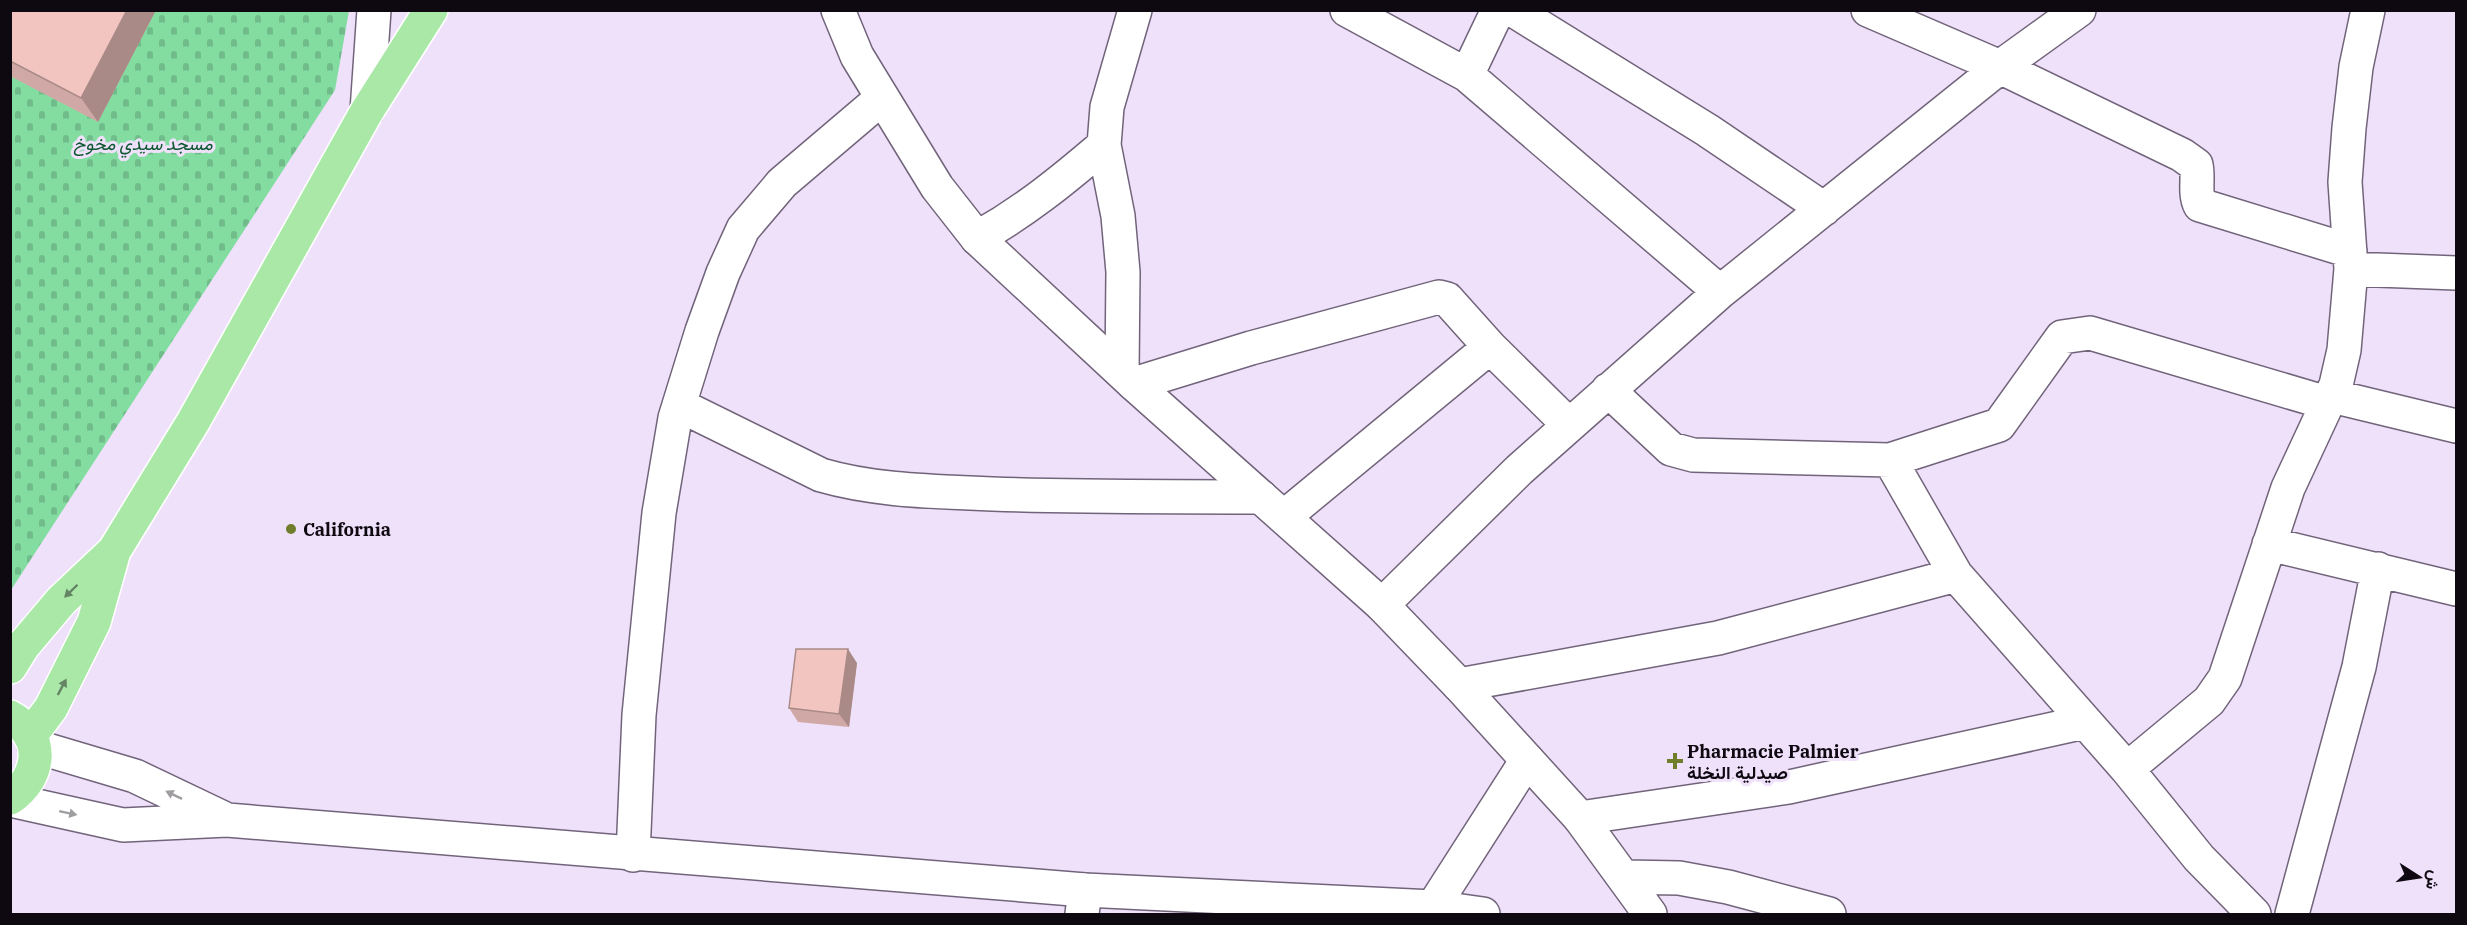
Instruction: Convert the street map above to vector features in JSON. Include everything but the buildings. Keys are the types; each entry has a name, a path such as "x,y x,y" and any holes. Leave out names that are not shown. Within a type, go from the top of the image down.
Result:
{"main road":[{"path":"10,667 23,646 61,601 114,551 193,422 367,111 431,10"},
{"path":"10,799 22,790 31,778 35,762 25,733 51,708 94,622 114,551"}],"street":[{"path":"367,111 374,10"},
{"path":"838,10 857,56 936,187 977,238 1128,378 1382,605 1460,684 1580,818 1625,877 1650,915"},
{"path":"1128,378 1118,216 1104,145 1107,107 1135,10"},
{"path":"1467,75 1498,10"},
{"path":"1513,10 1707,130 1824,209"},
{"path":"1868,10 2000,67 2182,155 2196,165 2197,198 2200,205 2350,260 2457,273"},
{"path":"1382,605 1519,470 1720,292 2000,67 2079,10"},
{"path":"2127,769 2209,701 2225,678 2288,488 2336,385 2344,350 2350,260 2345,182 2349,128 2356,67 2368,10"},
{"path":"1353,12 1467,75 1720,292"},
{"path":"633,855 639,715 659,513 679,405 716,292 743,229 782,183 882,98"},
{"path":"977,238 1018,215 1057,186 1104,145"},
{"path":"1128,378 1251,348 1439,297 1447,299 1490,347 1569,424"},
{"path":"1608,390 1671,449 1693,455 1890,460 1999,425 2062,337 2090,333 2327,403"},
{"path":"679,405 821,475 841,481 918,491 1272,507 1490,347"},
{"path":"2327,403 2336,397 2457,426"},
{"path":"1890,460 1956,575 2127,769 2199,858 2254,915"},
{"path":"2269,544 2457,589"},
{"path":"2292,915 2359,667 2378,569"},
{"path":"1460,684 1718,638 1956,575"},
{"path":"1580,818 1790,787 2085,722"},
{"path":"25,733 135,776 227,820"},
{"path":"1433,907 1527,760"},
{"path":"10,799 123,825 227,820 633,855 1084,902 1433,907 1483,915"},
{"path":"1625,877 1679,878 1728,887 1829,915"}],"green space":[{"name":"مسجد سيدي مخوخ","path":"11,11 349,11 335,90 11,590"}],"place":[{"name":"California","path":"291,529"},
{"name":"Pharmacie Palmier صيدلية النخلة","path":"1675,761"}]}
